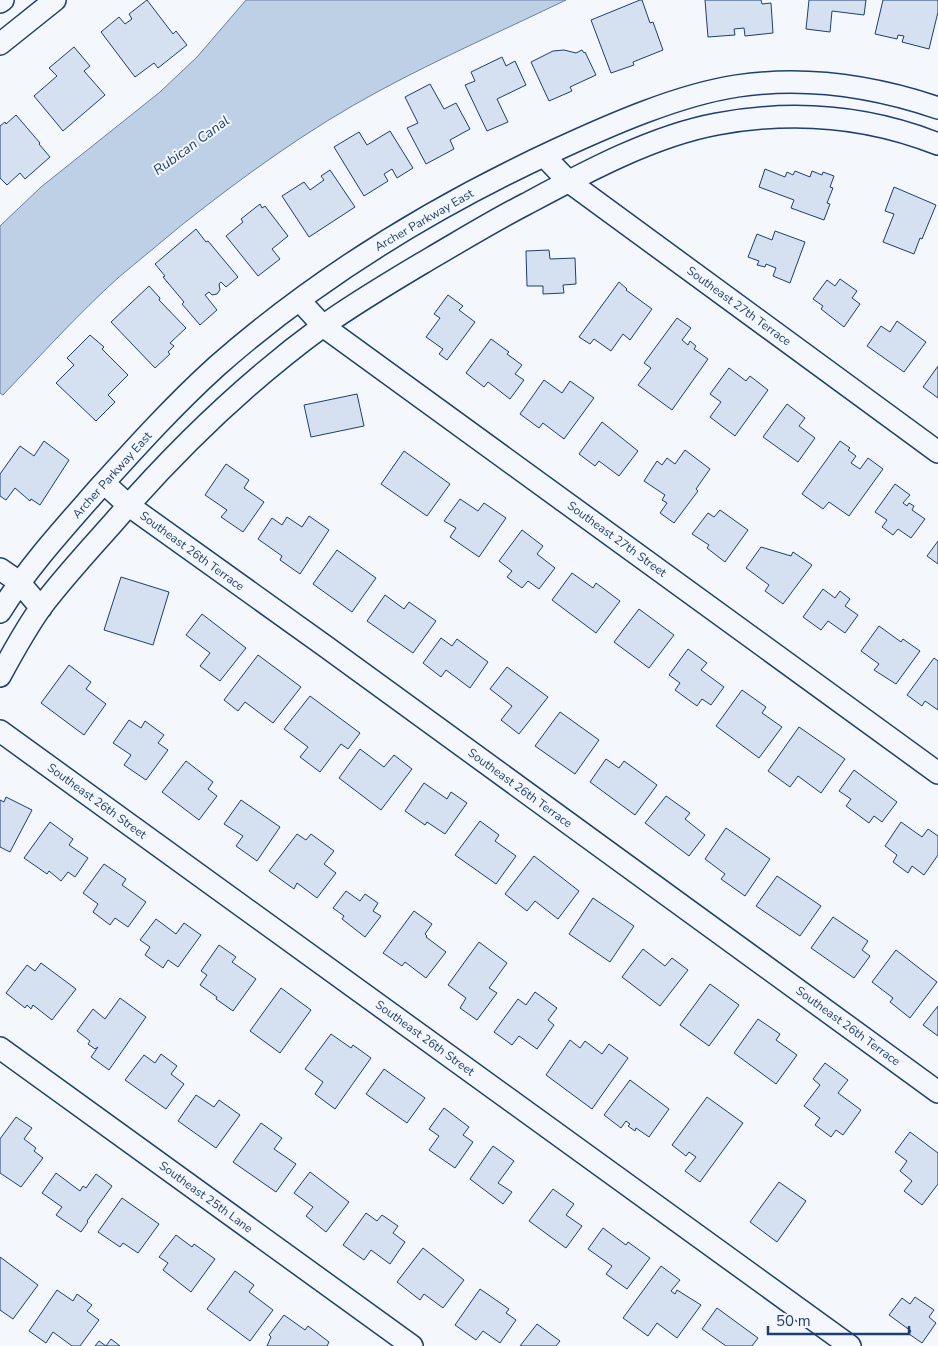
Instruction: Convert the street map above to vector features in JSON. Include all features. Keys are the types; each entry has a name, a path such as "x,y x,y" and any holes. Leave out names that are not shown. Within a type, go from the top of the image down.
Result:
{"street":[{"path":"0,44 55,0"},
{"name":"Archer Parkway East","path":"0,612 19,582 42,553 136,447 204,379 272,321 300,301 418,221 456,200 590,134 692,97 737,86 784,82 847,85 901,96 938,108"},
{"path":"0,676 41,608 128,505 195,435 233,399 323,326 370,294 486,225 568,181 664,138 717,124 770,116 825,117 881,126 938,144"},
{"name":"Southeast 27th Terrace","path":"544,156 568,181 938,452"},
{"name":"Southeast 27th Street","path":"300,301 323,326 938,773"},
{"name":"Southeast 26th Terrace","path":"104,483 128,505 334,652 938,1092"},
{"path":"0,569 19,582 41,608"},
{"name":"Southeast 26th Street","path":"0,731 850,1346"},
{"name":"Southeast 25th Lane","path":"0,1048 412,1346"}],"water":[{"name":"Rubican Canal","path":"246,0 566,0 379,91 328,120 278,153 206,206 119,277 74,320 3,395 0,393 0,226 41,187 160,92 197,57"}],"building":[{"path":"147,0 173,34 176,31 187,45 158,68 154,63 135,77 101,32 119,17 125,24 132,19 129,14"},
{"path":"642,0 650,23 653,22 663,50 633,62 634,65 611,73 591,20"},
{"path":"705,0 761,0 762,4 771,3 773,33 745,36 744,28 734,29 735,35 708,37"},
{"path":"809,0 866,0 864,15 832,11 830,32 806,29"},
{"path":"883,0 938,0 938,12 929,49 902,42 904,36 898,35 897,39 875,34"},
{"path":"74,47 90,66 84,71 105,95 63,131 34,96 57,76 49,68"},
{"path":"564,50 576,53 582,50 585,52 596,75 570,87 572,91 549,101 531,62 553,51"},
{"path":"502,57 506,66 515,61 526,85 497,99 508,122 487,131 465,85 475,81 471,72"},
{"path":"430,84 444,109 456,103 470,129 450,140 454,149 426,164 407,128 418,123 405,97"},
{"path":"16,115 50,157 25,179 20,173 7,185 0,178 0,126 5,122 6,124"},
{"path":"390,131 413,168 397,178 392,169 384,174 388,181 364,196 334,147 359,132 367,145"},
{"path":"765,169 785,177 787,172 793,175 795,171 810,177 812,171 822,175 823,172 834,176 830,187 833,188 827,203 830,204 824,220 791,208 794,200 759,187"},
{"path":"330,170 355,207 309,237 282,196 304,182 310,190 324,180 321,176"},
{"path":"894,187 936,205 914,254 883,242 894,214 885,211"},
{"path":"260,204 262,208 265,206 288,236 272,249 280,259 258,276 226,236 243,222 241,219"},
{"path":"196,229 238,277 226,287 221,282 219,284 220,290 217,294 212,295 209,292 205,295 217,310 200,325 182,304 184,302 163,277 165,276 155,264"},
{"path":"775,231 805,242 790,283 773,276 776,268 766,264 765,267 757,265 759,261 748,257 757,234 772,240"},
{"path":"549,250 550,259 575,258 576,284 563,285 564,293 543,294 543,286 527,286 526,251"},
{"path":"840,279 857,291 852,298 860,304 844,327 821,309 823,306 813,299 827,280 835,286"},
{"path":"619,282 626,290 652,309 630,340 623,334 611,351 594,339 590,344 579,337"},
{"path":"149,286 160,298 159,300 186,328 170,343 174,346 168,352 170,354 155,368 111,322"},
{"path":"448,295 463,306 459,310 475,322 447,360 439,354 443,349 426,337 440,318 434,314"},
{"path":"677,318 691,328 682,340 688,345 690,341 696,346 694,349 708,359 672,410 638,385 651,368 644,363"},
{"path":"897,321 926,342 904,372 867,346 881,326 890,332"},
{"path":"90,335 104,347 102,349 128,375 108,395 115,402 96,421 56,383 74,365 67,358"},
{"path":"491,339 509,352 507,354 522,365 515,374 524,380 510,399 488,382 484,387 466,373"},
{"path":"938,366 938,398 923,387"},
{"path":"729,368 746,381 750,376 768,390 735,436 710,417 721,402 710,394"},
{"path":"544,380 562,393 570,381 594,398 564,439 543,423 539,428 520,414"},
{"path":"357,394 364,426 311,437 304,405"},
{"path":"787,404 805,418 799,426 815,438 798,462 763,437"},
{"path":"602,422 638,451 619,476 599,461 595,466 579,454"},
{"path":"44,441 69,460 40,505 31,499 30,501 15,488 6,500 0,496 0,474 20,446 34,456"},
{"path":"840,441 850,448 848,450 856,456 851,463 860,469 868,458 883,469 849,516 829,502 823,509 802,494"},
{"path":"685,450 710,469 696,489 698,491 674,523 660,513 667,503 662,500 665,495 644,481 657,461 662,465 667,458 675,464"},
{"path":"404,451 450,484 427,516 381,484"},
{"path":"226,464 249,480 244,488 264,502 243,532 221,517 227,510 205,495"},
{"path":"895,484 910,495 903,503 907,506 909,503 914,506 912,510 925,519 911,538 898,529 893,535 882,527 887,520 875,512"},
{"path":"460,499 478,511 484,503 506,518 479,557 450,537 456,528 444,521"},
{"path":"720,510 748,530 725,562 707,548 709,545 692,534 708,513 714,517"},
{"path":"309,516 329,530 300,574 280,560 282,556 258,539 272,518 282,525 287,517 302,527"},
{"path":"522,530 543,546 537,554 555,568 539,589 528,581 522,588 507,577 512,571 499,561"},
{"path":"938,541 938,564 927,556"},
{"path":"761,547 791,556 793,552 812,565 783,604 765,591 769,585 746,568"},
{"path":"337,550 376,578 352,612 313,584"},
{"path":"572,573 593,588 596,583 620,601 596,633 552,600"},
{"path":"121,577 169,592 153,645 104,630"},
{"path":"823,589 835,598 840,591 850,599 845,606 858,615 845,633 828,621 821,630 803,617"},
{"path":"385,595 404,609 409,602 436,621 413,653 367,621"},
{"path":"639,609 674,635 649,668 614,642"},
{"path":"202,614 246,648 220,681 200,666 210,653 186,635"},
{"path":"879,626 901,642 903,639 920,651 896,684 874,670 879,664 861,651"},
{"path":"441,638 452,646 457,639 488,662 470,688 446,670 441,677 423,663"},
{"path":"688,649 707,663 701,670 724,687 711,705 702,699 697,706 675,690 680,683 669,675"},
{"path":"258,655 301,687 273,723 245,702 238,711 224,700"},
{"path":"934,658 938,661 938,710 925,701 922,706 907,695"},
{"path":"69,665 91,682 86,689 106,704 84,735 41,703"},
{"path":"507,667 548,697 519,734 501,720 512,706 490,689"},
{"path":"742,690 766,707 762,713 782,727 759,758 716,726"},
{"path":"310,696 360,733 348,749 341,744 320,772 300,757 308,747 284,729"},
{"path":"560,712 599,740 575,774 535,746"},
{"path":"129,720 141,728 145,721 164,735 158,743 168,750 146,780 124,765 131,755 113,743"},
{"path":"799,727 845,759 821,793 798,776 790,787 768,771"},
{"path":"360,749 384,767 394,755 412,769 381,810 339,778"},
{"path":"606,759 619,768 624,761 657,785 635,815 590,782"},
{"path":"186,761 213,782 208,789 217,796 199,820 162,792"},
{"path":"854,770 897,802 882,822 874,816 869,823 846,806 851,799 839,791"},
{"path":"424,783 447,799 451,792 467,803 445,834 427,822 425,825 405,811"},
{"path":"666,796 690,813 685,819 705,835 689,856 645,823"},
{"path":"6,797 32,810 10,852 0,847 0,800 4,802"},
{"path":"241,800 280,827 257,861 236,846 243,836 224,824"},
{"path":"480,821 499,835 495,841 516,856 496,884 455,855"},
{"path":"50,822 73,839 69,845 88,858 75,877 68,872 61,881 49,871 47,874 24,858"},
{"path":"901,822 922,837 928,829 938,836 938,855 924,875 912,866 908,873 893,862 897,855 885,846"},
{"path":"726,828 770,859 745,896 721,879 725,874 705,859"},
{"path":"297,834 306,840 311,834 334,851 324,864 336,873 317,898 297,883 294,889 269,871"},
{"path":"534,856 579,891 558,919 535,901 527,911 505,894"},
{"path":"104,864 126,879 122,885 146,902 128,927 115,918 110,925 93,912 98,904 83,893"},
{"path":"777,876 821,906 800,936 756,906"},
{"path":"346,891 360,901 365,894 378,903 373,911 381,916 365,937 342,919 344,916 333,908"},
{"path":"593,898 634,926 610,962 569,934"},
{"path":"414,911 432,924 425,934 426,937 446,952 426,978 405,962 402,966 383,953"},
{"path":"833,917 868,941 862,950 870,956 854,978 811,948"},
{"path":"156,919 176,934 184,923 201,935 178,967 168,960 163,968 145,955 150,947 140,940"},
{"path":"479,942 507,963 489,988 497,993 477,1020 460,1008 466,998 448,985"},
{"path":"219,945 236,957 232,962 256,979 233,1011 200,985 207,975 201,971"},
{"path":"643,949 665,966 672,958 688,970 660,1006 622,977"},
{"path":"896,950 937,982 910,1018 890,1002 893,998 872,982"},
{"path":"41,963 76,989 52,1020 33,1005 31,1009 27,1005 25,1008 6,993 27,965 35,971"},
{"path":"710,984 739,1005 709,1046 680,1025"},
{"path":"281,988 311,1010 280,1053 250,1031"},
{"path":"535,992 557,1008 548,1020 554,1025 537,1049 519,1036 512,1045 494,1032 518,999 526,1005"},
{"path":"120,998 146,1017 109,1070 91,1057 98,1047 95,1049 88,1044 90,1041 77,1031 93,1009 105,1019"},
{"path":"938,1006 938,1036 923,1025"},
{"path":"758,1019 780,1034 776,1040 797,1055 776,1084 734,1053"},
{"path":"331,1034 351,1048 353,1045 371,1058 335,1109 315,1094 323,1082 305,1069"},
{"path":"570,1040 580,1048 585,1041 602,1054 609,1044 628,1058 592,1109 546,1075"},
{"path":"161,1054 177,1066 171,1074 184,1084 166,1109 125,1080 144,1055 155,1063"},
{"path":"825,1063 848,1080 838,1093 861,1110 843,1135 836,1130 831,1137 815,1125 820,1118 804,1106 820,1085 813,1079"},
{"path":"384,1069 425,1098 407,1123 366,1094"},
{"path":"630,1080 669,1109 649,1137 636,1128 635,1131 628,1126 630,1124 626,1121 621,1128 604,1115"},
{"path":"196,1095 214,1107 219,1100 240,1115 216,1148 178,1121"},
{"path":"707,1097 743,1123 700,1182 685,1171 696,1157 689,1152 686,1156 672,1145"},
{"path":"444,1108 469,1127 463,1135 473,1142 455,1168 429,1150 439,1136 429,1129"},
{"path":"16,1117 32,1128 24,1139 36,1148 34,1151 43,1158 21,1187 0,1173 0,1139"},
{"path":"261,1123 282,1138 274,1149 296,1164 276,1192 233,1162"},
{"path":"910,1132 938,1153 938,1184 922,1205 904,1191 912,1181 900,1171 907,1161 895,1152"},
{"path":"493,1146 514,1161 498,1183 512,1192 503,1204 470,1179"},
{"path":"310,1172 349,1202 326,1232 306,1216 313,1207 294,1193"},
{"path":"56,1173 80,1191 83,1186 86,1188 96,1174 112,1186 81,1232 56,1215 62,1207 42,1193"},
{"path":"779,1182 806,1201 777,1242 750,1222"},
{"path":"553,1189 574,1204 566,1215 582,1226 566,1248 529,1221"},
{"path":"122,1198 159,1224 138,1253 123,1243 120,1247 98,1232"},
{"path":"366,1213 377,1221 382,1215 398,1226 393,1233 405,1242 390,1264 371,1250 364,1260 343,1245"},
{"path":"603,1228 626,1245 628,1242 650,1258 627,1289 606,1274 612,1266 588,1249"},
{"path":"176,1235 192,1247 194,1244 215,1259 191,1292 163,1270 168,1263 159,1257"},
{"path":"423,1248 464,1280 443,1308 424,1294 420,1300 397,1282"},
{"path":"0,1257 38,1285 13,1319 0,1310"},
{"path":"661,1266 680,1280 671,1291 675,1294 677,1290 701,1305 677,1338 657,1323 648,1336 623,1318"},
{"path":"235,1271 254,1285 249,1292 273,1310 250,1341 207,1309"},
{"path":"480,1289 509,1309 506,1313 516,1320 500,1343 483,1331 476,1340 455,1325"},
{"path":"57,1290 73,1301 77,1294 92,1305 87,1311 99,1320 80,1346 72,1346 53,1332 46,1343 29,1331"},
{"path":"915,1297 934,1310 929,1317 936,1323 922,1343 909,1334 911,1331 889,1315 902,1298 910,1304"},
{"path":"717,1308 758,1338 752,1346 726,1346 702,1329"},
{"path":"284,1315 305,1330 308,1326 329,1342 327,1346 267,1346 271,1337 269,1335"},
{"path":"537,1324 560,1341 556,1346 520,1346"},
{"path":"111,1339 120,1346 106,1346"},
{"path":"99,1341 106,1346 95,1346"}]}
